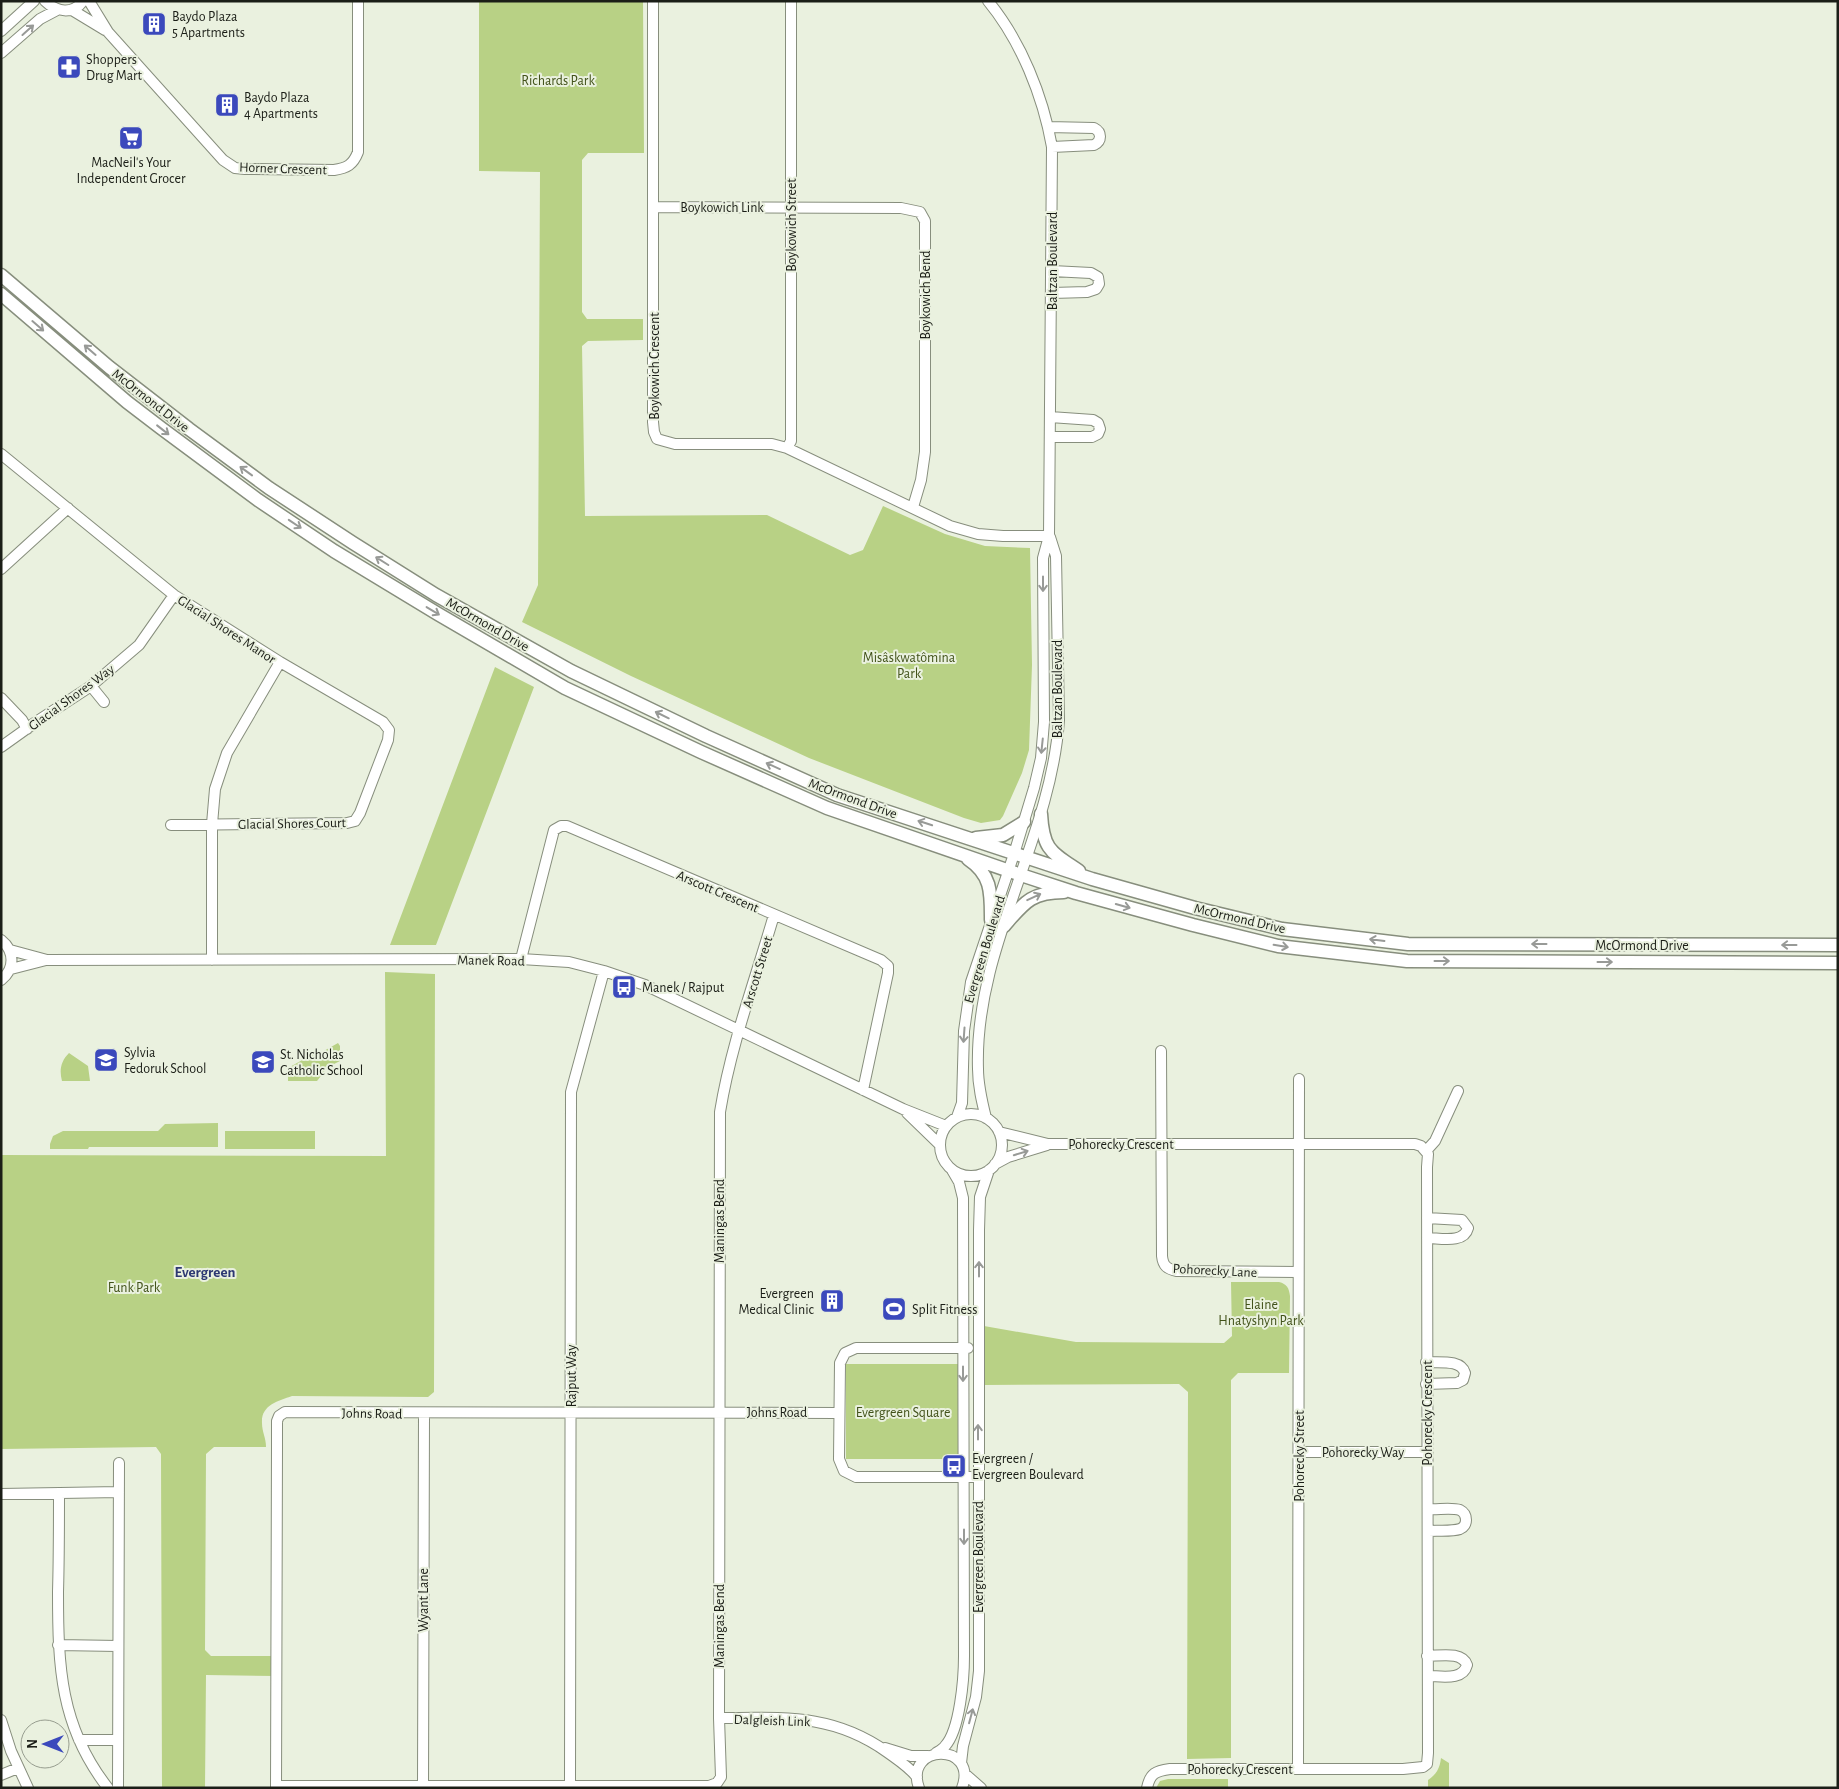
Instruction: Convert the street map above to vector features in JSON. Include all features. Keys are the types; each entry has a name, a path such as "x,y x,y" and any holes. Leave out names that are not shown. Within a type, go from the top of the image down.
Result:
{"main road":[{"name":"McOrmond Drive","path":"1,275 109,367 213,447 277,493 436,595 571,671 706,736 837,795 1092,879 1195,908 1282,929 1408,944 1838,945"},
{"name":"McOrmond Drive","path":"1,294 127,402 210,466 334,550 438,614 565,688 701,752 827,808 1076,893 1193,926 1278,946 1407,961 1838,963"},
{"path":"1041,814 1043,837 1053,853 1092,879"},
{"path":"972,839 1003,835 1024,822"},
{"path":"957,852 975,864 988,881 991,898 991,920"},
{"path":"1004,926 1024,902 1033,896 1048,892 1076,893"}],"street":[{"path":"1,31 34,1"},
{"path":"45,1 57,10"},
{"path":"1,54 40,19 57,10 72,10 83,1"},
{"name":"Horner Crescent","path":"89,1 108,32 223,160 235,168 315,170 344,168 354,162 358,152 358,1"},
{"name":"Boykowich Crescent","path":"653,1 654,432 657,439 676,444 772,444 787,448 950,526 978,534 1049,536"},
{"name":"Boykowich Street","path":"787,448 791,441 791,1"},
{"name":"Baltzan Boulevard","path":"988,1 999,15 1022,56 1038,93 1052,147 1049,536 1043,558 1043,740 1038,774 1014,854 1015,873 1004,926"},
{"name":"Horner Crescent","path":"72,10 108,32"},
{"path":"1048,126 1094,128 1101,136 1099,142 1094,145 1052,147"},
{"name":"Boykowich Link","path":"654,207 791,207"},
{"name":"Boykowich Bend","path":"791,207 901,208 920,212 925,221 925,452 921,480 913,507"},
{"path":"1052,271 1092,273 1098,277 1099,284 1096,290 1090,292 1052,293"},
{"path":"1050,416 1093,420 1098,423 1100,428 1098,434 1092,437 1050,437"},
{"name":"Glacial Shores Manor","path":"1,454 174,595 280,662 227,753 215,789 212,824 212,960"},
{"path":"1,569 68,508"},
{"name":"Baltzan Boulevard","path":"1015,873 1026,858 1041,814 1054,763 1059,720 1056,556 1049,536"},
{"name":"Glacial Shores Way","path":"1,747 90,686 139,645 174,595"},
{"name":"Glacial Shores Court","path":"212,824 347,823 355,821 360,813 388,740 389,730 383,722 280,662"},
{"path":"90,686 104,702"},
{"path":"1,698 22,720 27,729"},
{"path":"171,825 212,824"},
{"name":"Arscott Crescent","path":"521,959 554,830 561,826 567,826 881,960 888,966 864,1090"},
{"name":"Evergreen Boulevard","path":"957,1117 962,1103 963,1047 968,998 991,920 1015,873"},
{"name":"Arscott Street","path":"740,1029 774,915"},
{"name":"Evergreen Boulevard","path":"986,1118 978,1069 980,1029 988,983 1004,926"},
{"path":"1,940 10,950 12,958 11,970 1,980"},
{"name":"Manek Road","path":"10,950 47,960 521,959 569,962 604,971 645,985 903,1109 946,1126"},
{"name":"Manek Road","path":"11,970 47,960"},
{"name":"Rajput Way","path":"570,1785 571,1092 604,971"},
{"name":"Maningas Bend","path":"276,1787 709,1786 717,1783 721,1777 719,1718 721,1412 718,1134 723,1092 740,1029"},
{"path":"1161,1051 1161,1145"},
{"name":"Pohorecky Street","path":"1298,1768 1300,1452 1298,1272 1300,1188 1298,1144 1299,1079"},
{"path":"1426,1151 1434,1141 1458,1091"},
{"name":"Manek Road","path":"903,1109 940,1144"},
{"path":"966,1114 976,1114 986,1118 996,1126 999,1132 1001,1149 992,1167 980,1175 961,1175 945,1163 941,1154 941,1135 946,1126 957,1117 966,1114"},
{"name":"Pohorecky Crescent","path":"999,1132 1048,1144 1415,1144 1421,1146 1426,1151 1429,1159 1427,1167 1426,1362 1428,1510 1428,1753 1426,1766 1404,1768 1160,1770 1152,1774 1147,1788"},
{"name":"Pohorecky Crescent","path":"992,1167 1008,1157 1048,1144"},
{"name":"Pohorecky Lane","path":"1161,1145 1162,1256 1163,1264 1166,1267 1172,1270 1185,1271 1298,1272"},
{"name":"Evergreen Boulevard","path":"961,1763 963,1746 976,1697 979,1671 978,1348 980,1197 992,1167"},
{"name":"Evergreen Boulevard","path":"917,1777 918,1768 922,1761 945,1747 949,1740 955,1725 964,1678 963,1198 959,1182 952,1170"},
{"path":"1427,1218 1462,1220 1468,1228 1466,1234 1460,1238 1427,1238"},
{"path":"978,1348 850,1350 845,1353 840,1363 839,1413 839,1459 844,1471 850,1475 856,1477 978,1477"},
{"path":"1426,1362 1457,1364 1463,1367 1466,1373 1460,1382 1426,1384"},
{"name":"Johns Road","path":"276,1787 277,1421 279,1416 285,1412 839,1413"},
{"name":"Wyant Lane","path":"423,1787 424,1413"},
{"name":"Pohorecky Way","path":"1300,1452 1427,1452"},
{"path":"118,1788 119,1463"},
{"path":"1,1494 119,1492"},
{"path":"59,1493 58,1646 60,1672 66,1705 82,1749 98,1776 108,1788"},
{"path":"1428,1510 1459,1510 1464,1514 1466,1520 1464,1526 1459,1530 1428,1531"},
{"path":"58,1646 118,1646"},
{"path":"1427,1656 1457,1656 1464,1659 1467,1665 1464,1672 1458,1676 1428,1676"},
{"name":"Dalgleish Link","path":"719,1718 808,1720 828,1724 851,1732 879,1747 903,1763 917,1777"},
{"path":"1,1720 18,1768 28,1788"},
{"path":"79,1740 118,1740"},
{"name":"Dalgleish Link","path":"879,1747 911,1756 950,1754 961,1763"},
{"path":"961,1763 965,1774 981,1788"},
{"path":"1,1775 18,1768"},
{"path":"962,1788 965,1774"},
{"path":"917,1777 919,1788"}],"green space":[{"name":"Misâskwatômina Park","path":"479,1 643,1 644,153 588,153 582,160 582,312 587,319 643,319 643,340 588,341 582,346 585,516 767,515 850,555 863,550 883,506 945,534 985,546 1030,548 1032,665 1029,750 1022,773 1000,820 981,823 964,818 809,758 631,676 522,622 538,585 540,172 479,171"},
{"path":"495,667 534,687 436,945 390,945"},
{"name":"Funk Park","path":"385,972 435,974 434,1392 428,1397 292,1396 271,1405 264,1412 262,1423 266,1447 214,1447 206,1454 205,1650 211,1656 276,1656 276,1676 206,1675 205,1788 162,1788 161,1454 156,1447 1,1449 1,1155 386,1156"},
{"path":"338,1043 340,1046 340,1061 328,1067 317,1081 288,1081 288,1068"},
{"path":"69,1053 88,1066 90,1081 62,1081 61,1066"},
{"path":"218,1123 218,1147 89,1147 88,1149 50,1149 53,1136 63,1131 158,1131 165,1124"},
{"path":"225,1131 315,1131 315,1149 225,1149"},
{"name":"Elaine Hnatyshyn Park","path":"1231,1282 1279,1282 1287,1287 1290,1296 1289,1373 1238,1373 1231,1380 1231,1758 1187,1759 1188,1392 1179,1384 984,1385 984,1326 1076,1342 1224,1343 1232,1336"},
{"name":"Evergreen Square","path":"846,1364 960,1364 959,1459 846,1459"},
{"path":"1441,1758 1449,1763 1449,1788 1428,1788 1428,1780 1437,1771"},
{"path":"1168,1779 1228,1779 1228,1788 1156,1788 1160,1781"}],"place":[{"name":"Baydo Plaza 5 Apartments","path":"154,24"},
{"name":"Shoppers Drug Mart","path":"69,67"},
{"name":"Baydo Plaza 4 Apartments","path":"227,105"},
{"name":"MacNeil's Your Independent Grocer","path":"131,138"},
{"name":"Manek / Rajput","path":"624,987"},
{"name":"Sylvia Fedoruk School","path":"106,1060"},
{"name":"St. Nicholas Catholic School","path":"263,1062"},
{"name":"Evergreen Medical Clinic","path":"832,1301"},
{"name":"Split Fitness","path":"894,1309"},
{"name":"Evergreen / Evergreen Boulevard","path":"954,1466"}],"district":[{"name":"Evergreen","path":"205,1272"}],"park label":[{"name":"Richards Park","path":"558,80"}]}
